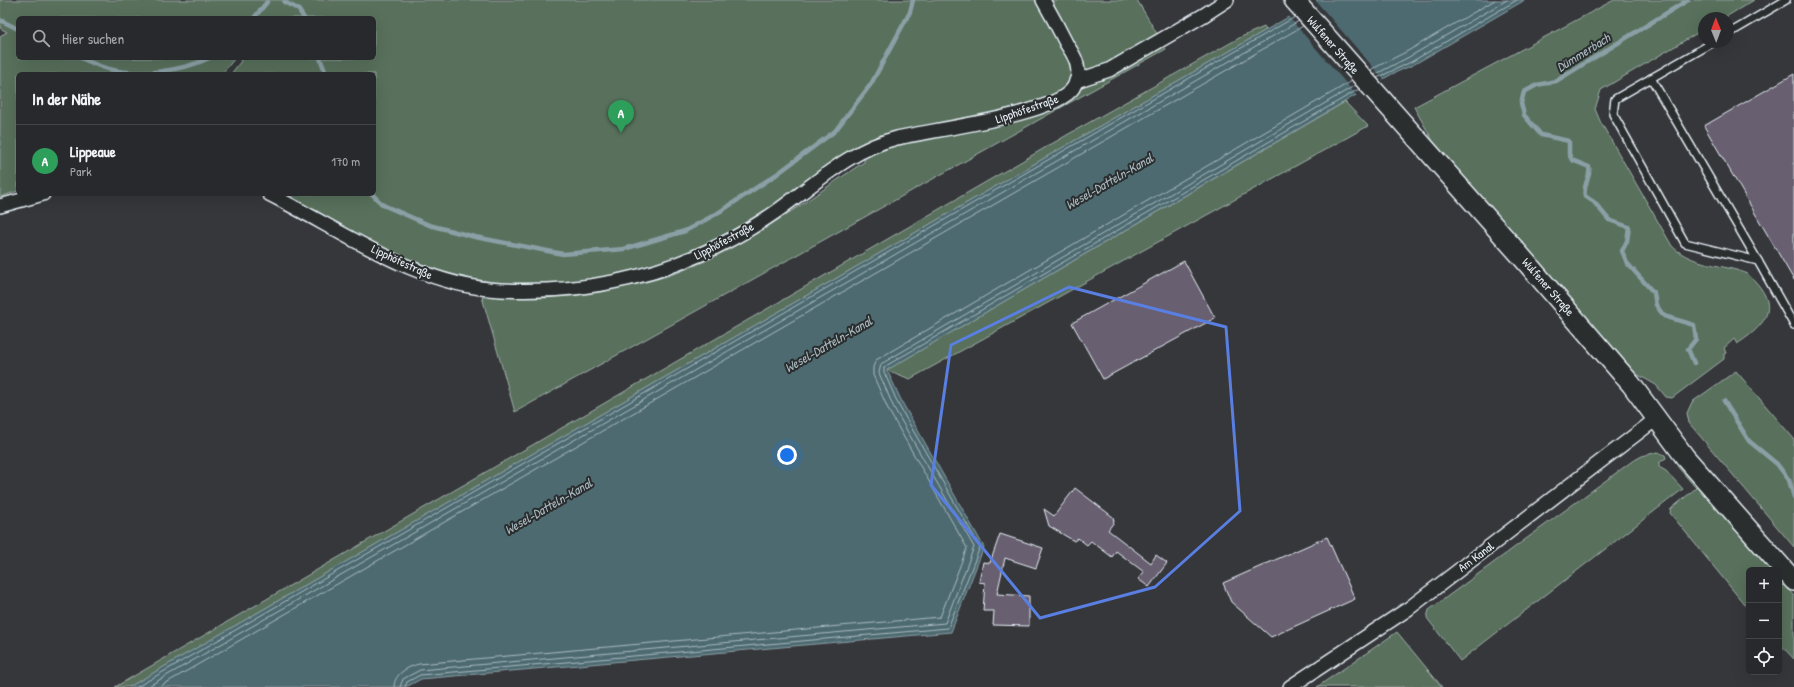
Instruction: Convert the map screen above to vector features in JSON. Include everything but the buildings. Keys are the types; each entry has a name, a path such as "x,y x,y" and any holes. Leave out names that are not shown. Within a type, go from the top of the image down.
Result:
{"main road":[{"name":"Wulfener Straße","path":"1294,0 1556,296 1631,384 1685,457 1794,581"}],"street":[{"path":"1043,0 1077,63 1076,81 1109,70 1204,16 1227,0"},
{"name":"Lipphöfestraße","path":"273,196 412,269 440,280 486,289 501,290 578,286 628,279 677,265 705,254 775,212 844,162 865,150 897,138 974,125 1038,107 1072,91 1076,81"},
{"path":"0,206 36,196"},
{"name":"Am Kanal","path":"1290,687 1408,609 1656,419"}],"lane":[{"path":"1734,30 1786,0"},
{"path":"1704,48 1615,99 1613,114 1685,243 1758,261"},
{"path":"1651,78 1794,324"}],"highlighted area":[{"path":"1069,287 1226,327 1240,511 1155,587 1040,618 931,485 951,345"}],"green space":[{"path":"0,0 1137,0 1166,49 515,412 482,297 557,294 607,289 655,280 704,262 728,250 774,222 864,162 867,143 699,257 544,291 422,272 270,196 376,196 376,72 233,72 240,60 376,60 376,16 16,16 16,60 233,60 224,72 16,72 16,192 0,197 0,36 7,32 0,28"},
{"path":"1614,0 1754,0 1734,12 1698,12 1698,33 1601,90 1595,109 1600,121 1672,246 1680,253 1699,261 1748,274 1765,295 1767,313 1763,321 1757,329 1737,344 1734,339 1724,348 1726,353 1724,354 1724,359 1672,398 1666,397 1656,385 1635,373 1433,141 1414,107"},
{"path":"1264,27 1266,30 129,687 115,687 1067,135 1241,37"},
{"path":"1345,102 1368,126 910,379 887,370"},
{"path":"1736,371 1794,439 1794,547 1689,423 1687,413 1692,402"},
{"path":"1658,452 1665,455 1666,458 1659,463 1659,467 1666,471 1683,489 1460,661 1427,618 1429,610 1631,462 1642,456"},
{"path":"1678,463 1768,567 1746,567 1746,606 1670,513 1671,509 1696,488 1677,466"},
{"path":"1782,582 1794,596 1794,659 1782,646"},
{"path":"1397,632 1442,687 1317,687"}],"water":[{"name":"Wesel-Datteln-Kanal","path":"1318,0 1525,0 1413,65 1392,74 887,370 903,404 984,547 951,632 421,679 408,686 129,687"}],"pier":[{"path":"1314,0 1385,81 1358,97 1287,15"}],"waterway":[{"path":"374,196 383,205 429,225 475,237 563,254 624,249 685,231 718,213 777,174 835,131 871,84 910,12 913,0"},
{"name":"Dümmerbach","path":"1688,0 1556,81 1537,85 1524,92 1521,103 1524,115 1541,135 1569,141 1569,154 1572,160 1589,167 1590,170 1584,192 1585,196 1594,202 1609,220 1629,227 1627,241 1622,251 1627,263 1654,293 1656,305 1664,316 1694,325 1696,339 1688,349 1694,363"},
{"path":"256,16 267,2"},
{"path":"284,2 298,9 303,16"},
{"path":"0,20 16,28"},
{"path":"86,60 106,68 133,72"},
{"path":"146,72 173,69 205,60"},
{"path":"321,60 325,72"},
{"path":"133,72 146,72"},
{"name":"Dümmerbach","path":"1724,401 1749,441 1777,464 1789,480 1794,497"}],"place":[{"name":"Lippeaue","path":"621,133"}]}
